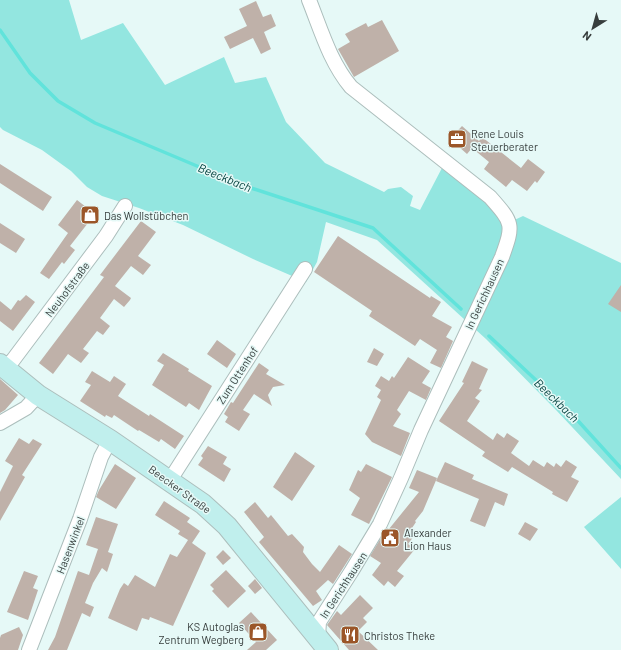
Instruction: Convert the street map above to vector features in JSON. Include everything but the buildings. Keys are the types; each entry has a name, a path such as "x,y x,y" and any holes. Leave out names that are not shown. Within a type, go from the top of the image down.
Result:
{"street":[{"name":"In Gerichhausen","path":"309,0 332,59 351,87 490,197 505,215 510,227 510,233 502,256 421,430 380,524 318,622 320,646"},
{"name":"Neuhofstraße","path":"2,366 12,360 102,242 125,206"},
{"name":"Zum Ottenhof","path":"170,480 305,269"},
{"name":"Beecker Straße","path":"2,366 38,395 110,440 204,504 227,526 320,646"},
{"path":"0,423 26,408 38,395"},
{"name":"Hasenwinkel","path":"29,650 80,519 101,457 110,440"}],"shaded area":[{"path":"0,0 69,0 81,40 123,23 165,85 224,57 235,83 266,77 286,122 325,163 384,192 388,189 401,187 413,196 410,206 420,210 443,166 492,205 504,225 523,216 621,263 621,479 486,339 377,240 326,222 317,262 306,282 253,259 183,225 102,196 87,187 71,171 42,150 3,130 0,127"},
{"path":"621,497 621,569 584,527"}],"waterway":[{"name":"Beeckbach","path":"0,30 30,73 58,101 95,123 242,185 373,228 461,309"},
{"name":"Beeckbach","path":"489,336 570,412 621,468"}],"place":[{"name":"Rene Louis Steuerberater","path":"457,139"},
{"name":"Das Wollstübchen","path":"90,215"},
{"name":"Alexander Lion Haus","path":"390,538"},
{"name":"KS Autoglas Zentrum Wegberg","path":"258,632"},
{"name":"Christos Theke","path":"350,635"}]}
